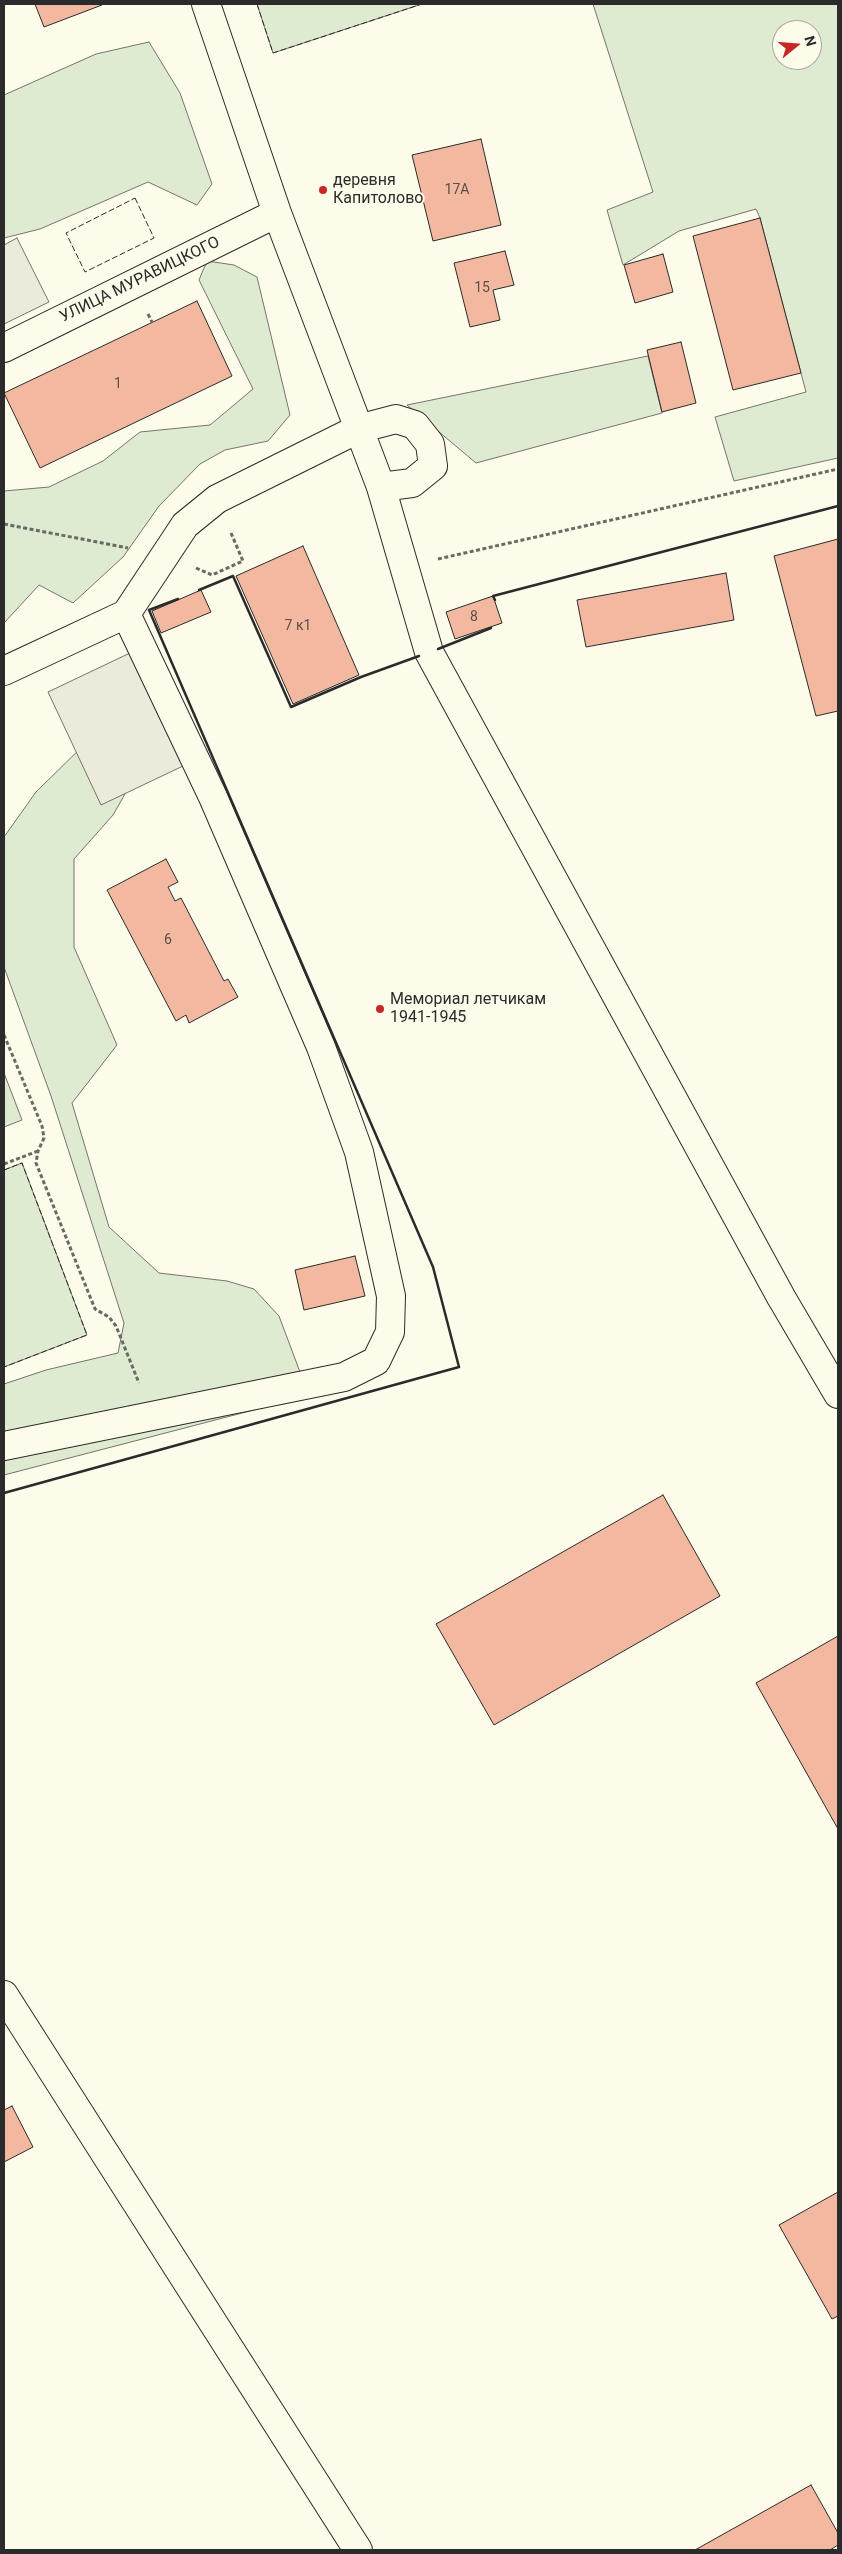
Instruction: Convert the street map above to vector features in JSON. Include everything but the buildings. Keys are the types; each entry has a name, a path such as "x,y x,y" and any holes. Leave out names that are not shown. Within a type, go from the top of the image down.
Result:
{"street":[{"path":"206,4 277,213 381,487 429,652 781,1297 838,1394"},
{"name":"УЛИЦА МУРАВИЦКОГО","path":"4,348 277,213"},
{"path":"4,671 126,614 185,525 216,499 358,430 396,419 415,425 430,444 433,466 412,483 381,487"},
{"path":"4,1446 344,1377 376,1361 390,1332 391,1296 360,1152 321,1047 213,797 126,614"},
{"path":"4,1995 358,2550"}],"path":[{"path":"405,566 838,469"},
{"path":"4,524 165,556 212,574 243,561 216,499"},
{"path":"4,1034 42,1126 44,1138 38,1151 36,1163 95,1309 109,1317 116,1326 152,1416"},
{"path":"4,1164 38,1151"}],"green space":[{"path":"257,4 422,4 273,53"},
{"path":"593,4 838,4 838,458 734,481 715,417 806,392 756,209 679,231 623,265 607,210 653,192"},
{"path":"149,42 180,93 212,184 197,205 148,182 40,229 4,238 4,95 96,54"},
{"path":"207,261 234,265 257,277 290,415 268,441 225,450 200,464 159,506 123,557 73,603 39,585 4,623 4,491 49,487 103,461 140,432 210,425 253,389 199,280"},
{"path":"648,356 662,413 476,463 407,405"},
{"path":"92,737 141,766 113,815 74,859 74,947 117,1045 72,1103 109,1227 159,1273 227,1281 254,1289 279,1316 300,1372 319,1393 4,1475 4,1384 46,1370 118,1353 124,1323 51,1096 4,967 4,837 36,792"},
{"path":"4,1073 22,1120 4,1127"},
{"path":"22,1163 87,1335 4,1367 4,1170"}],"shaded area":[{"path":"17,238 49,302 4,324 4,245"},
{"path":"130,653 183,766 101,805 48,692"}],"fence":[{"path":"257,4 273,53 422,4"},
{"path":"135,198 154,238 85,272 66,233 135,198"},
{"path":"4,1170 22,1163 87,1335 4,1367"}],"wall":[{"path":"495,600 493,596 838,506"},
{"path":"199,590 233,576 291,707 361,677 419,656"},
{"path":"4,1493 459,1367 433,1267 149,610 178,599"},
{"path":"438,649 491,628"}],"place":[{"name":"деревня Капитолово","path":"323,190"},
{"name":"Мемориал летчикам 1941-1945","path":"380,1009"}]}
